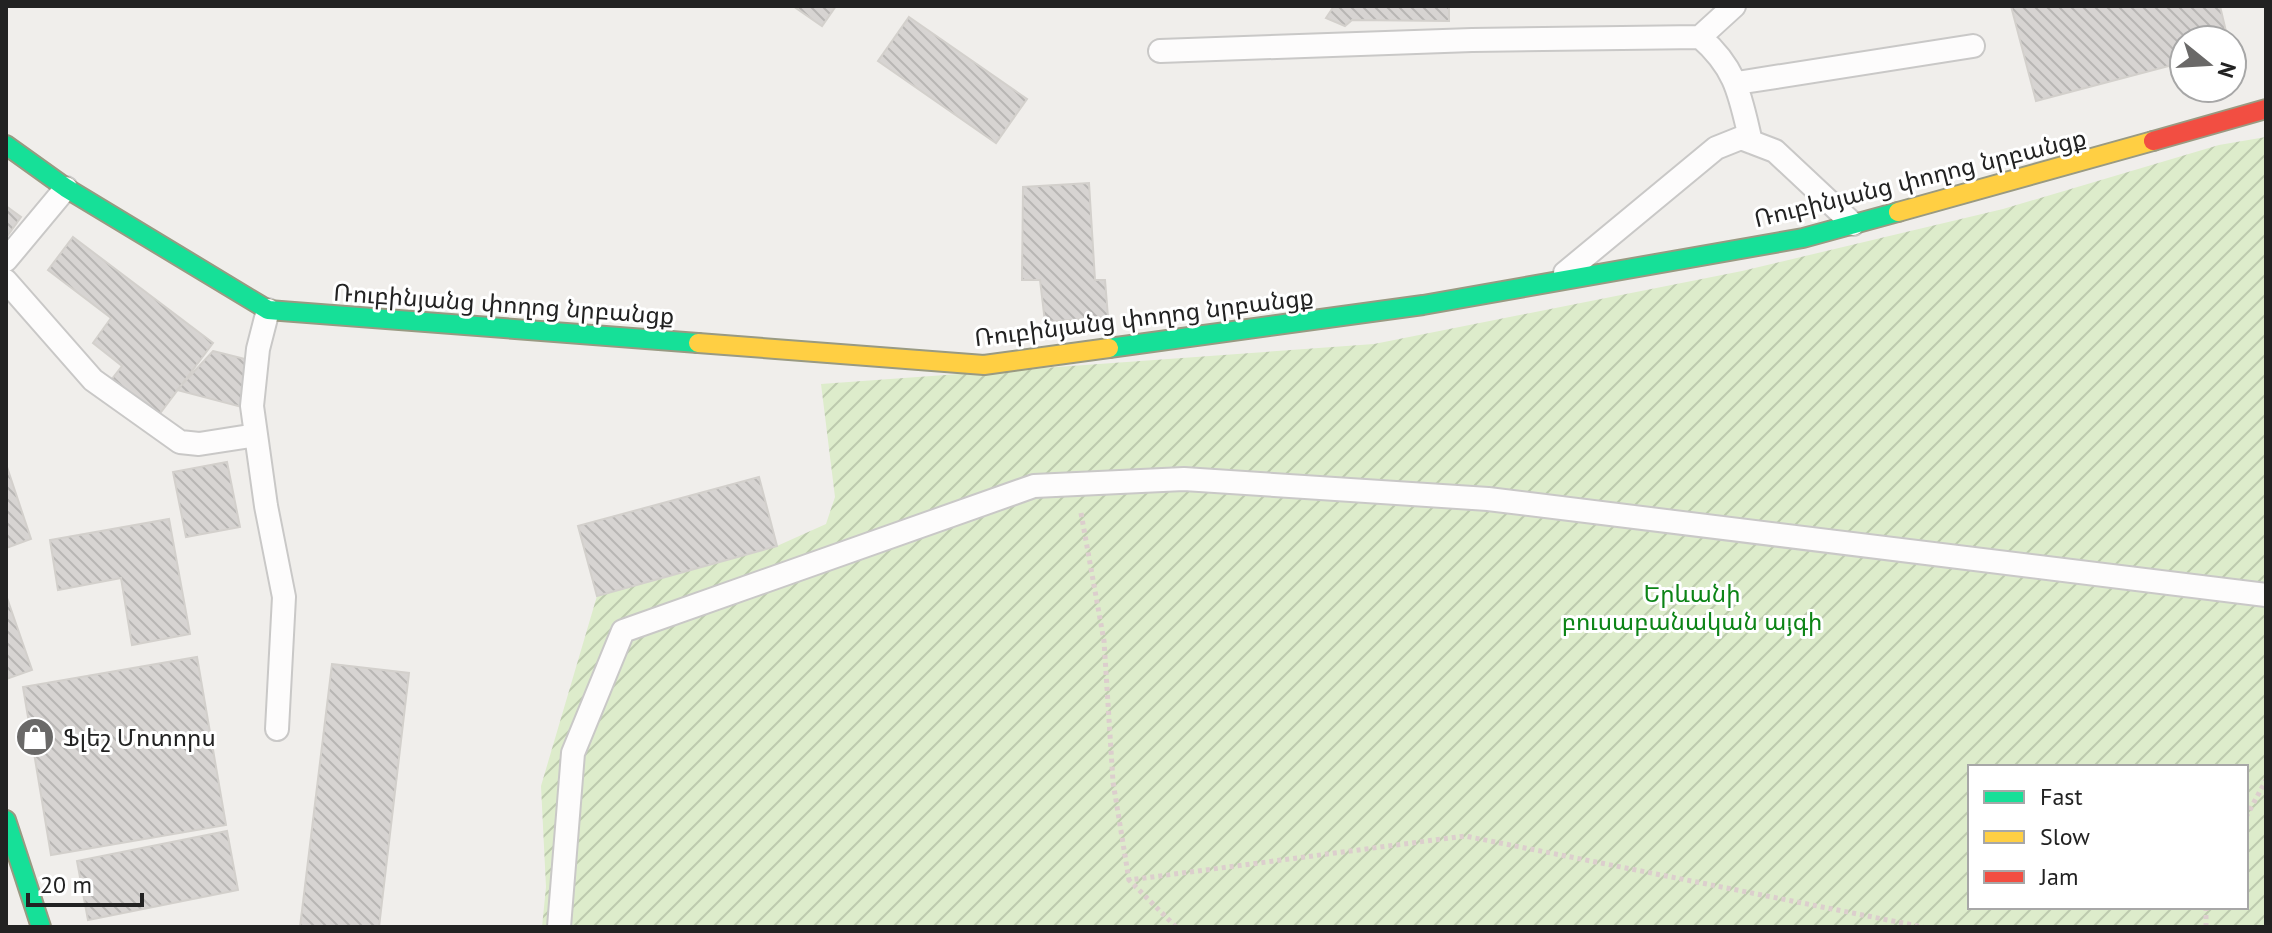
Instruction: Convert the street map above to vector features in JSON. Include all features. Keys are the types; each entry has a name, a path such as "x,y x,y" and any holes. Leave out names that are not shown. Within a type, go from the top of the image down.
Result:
{"street":[{"name":"Ռուբինյանց փողոց նրբանցք","path":"6,145 66,188 268,310 984,365 1423,305 1803,238 2266,109"},
{"path":"6,820 41,927"}],"lane":[{"path":"1700,37 1734,6"},
{"path":"1160,51 1472,40 1700,37 1721,55 1737,83 1751,142"},
{"path":"1737,83 1973,46"},
{"path":"1555,281 1716,148 1741,138 1775,151 1853,224"},
{"path":"6,260 66,188"},
{"path":"6,281 93,380 180,442 199,444 256,435"},
{"path":"268,310 258,349 252,406 284,597 277,729"},
{"path":"559,927 573,753 623,631 1034,486 1184,479 1488,499 2266,595"}],"path":[{"path":"1076,484 1104,641 1113,782 1129,880 1176,927"},
{"path":"2248,813 2266,780"},
{"path":"1129,880 1465,836 1923,927"}],"green space":[{"name":"Երևանի բուսաբանական այգի","path":"2266,137 2266,927 542,927 546,887 541,786 597,596 777,546 826,524 835,497 821,384 1374,344 1742,271 2003,209 2219,145"}],"building":[{"path":"793,6 836,6 822,26"},
{"path":"1334,6 1449,6 1449,21 1352,20 1345,26 1326,18"},
{"path":"2011,6 2220,6 2224,24 2168,24 2168,66 2036,101"},
{"path":"909,17 1027,99 996,143 878,61"},
{"path":"1089,183 1095,280 1105,280 1108,317 1045,322 1040,280 1022,280 1023,187"},
{"path":"6,206 21,217 6,238"},
{"path":"73,237 213,343 155,420 108,384 122,366 93,343 111,318 48,270"},
{"path":"213,351 249,360 242,407 177,390"},
{"path":"227,462 240,527 186,537 173,472"},
{"path":"6,464 31,539 6,548"},
{"path":"759,477 777,546 597,596 578,526"},
{"path":"169,519 190,634 132,645 121,578 58,590 50,540"},
{"path":"6,595 32,670 6,679"},
{"path":"197,657 226,825 51,855 23,687"},
{"path":"332,664 409,673 379,927 300,927"},
{"path":"227,831 238,890 88,920 77,861"}],"traffic: fast":[{"path":"6,145 66,188 268,310 698,343"},
{"path":"1109,348 1423,305 1803,238 1898,212"},
{"path":"6,820 41,927"}],"traffic: slow":[{"path":"1898,212 2153,141"},
{"path":"698,343 984,365 1109,348"}],"traffic: jam":[{"path":"2153,141 2266,109"}],"place":[{"name":"Ֆլեշ Մոտորս","path":"35,737"}]}
